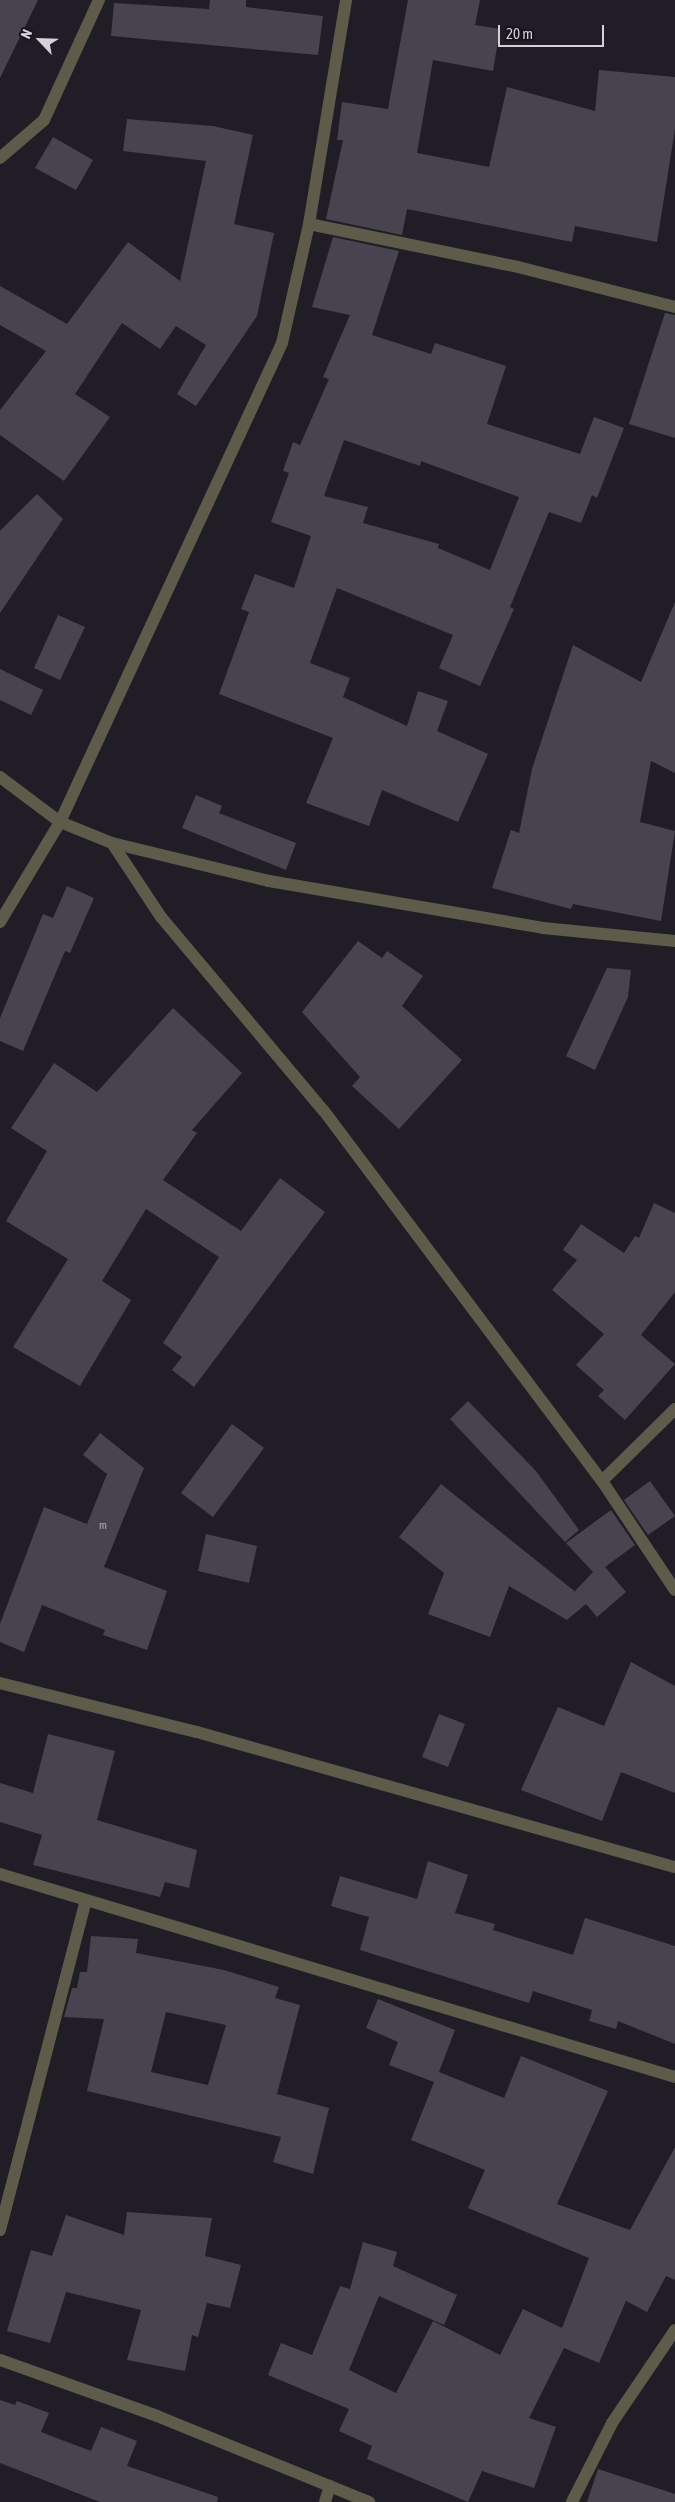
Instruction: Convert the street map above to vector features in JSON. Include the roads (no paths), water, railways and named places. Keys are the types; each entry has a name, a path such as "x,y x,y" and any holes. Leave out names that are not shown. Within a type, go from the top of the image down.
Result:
{"street":[{"path":"0,158 44,120 99,0"},
{"path":"0,922 60,822 282,342 309,224 346,0"},
{"path":"309,224 518,267 675,307"},
{"path":"0,777 60,822 112,843 279,883 543,928 675,940"},
{"path":"112,843 161,918 324,1111 602,1481 675,1590"},
{"path":"602,1481 675,1409"},
{"path":"0,1683 197,1732 675,1867"},
{"path":"0,1874 675,2077"},
{"path":"0,2230 86,1901"},
{"path":"572,2502 612,2423 675,2330"},
{"path":"0,2360 369,2502"},
{"path":"325,2502 330,2486"}]}
